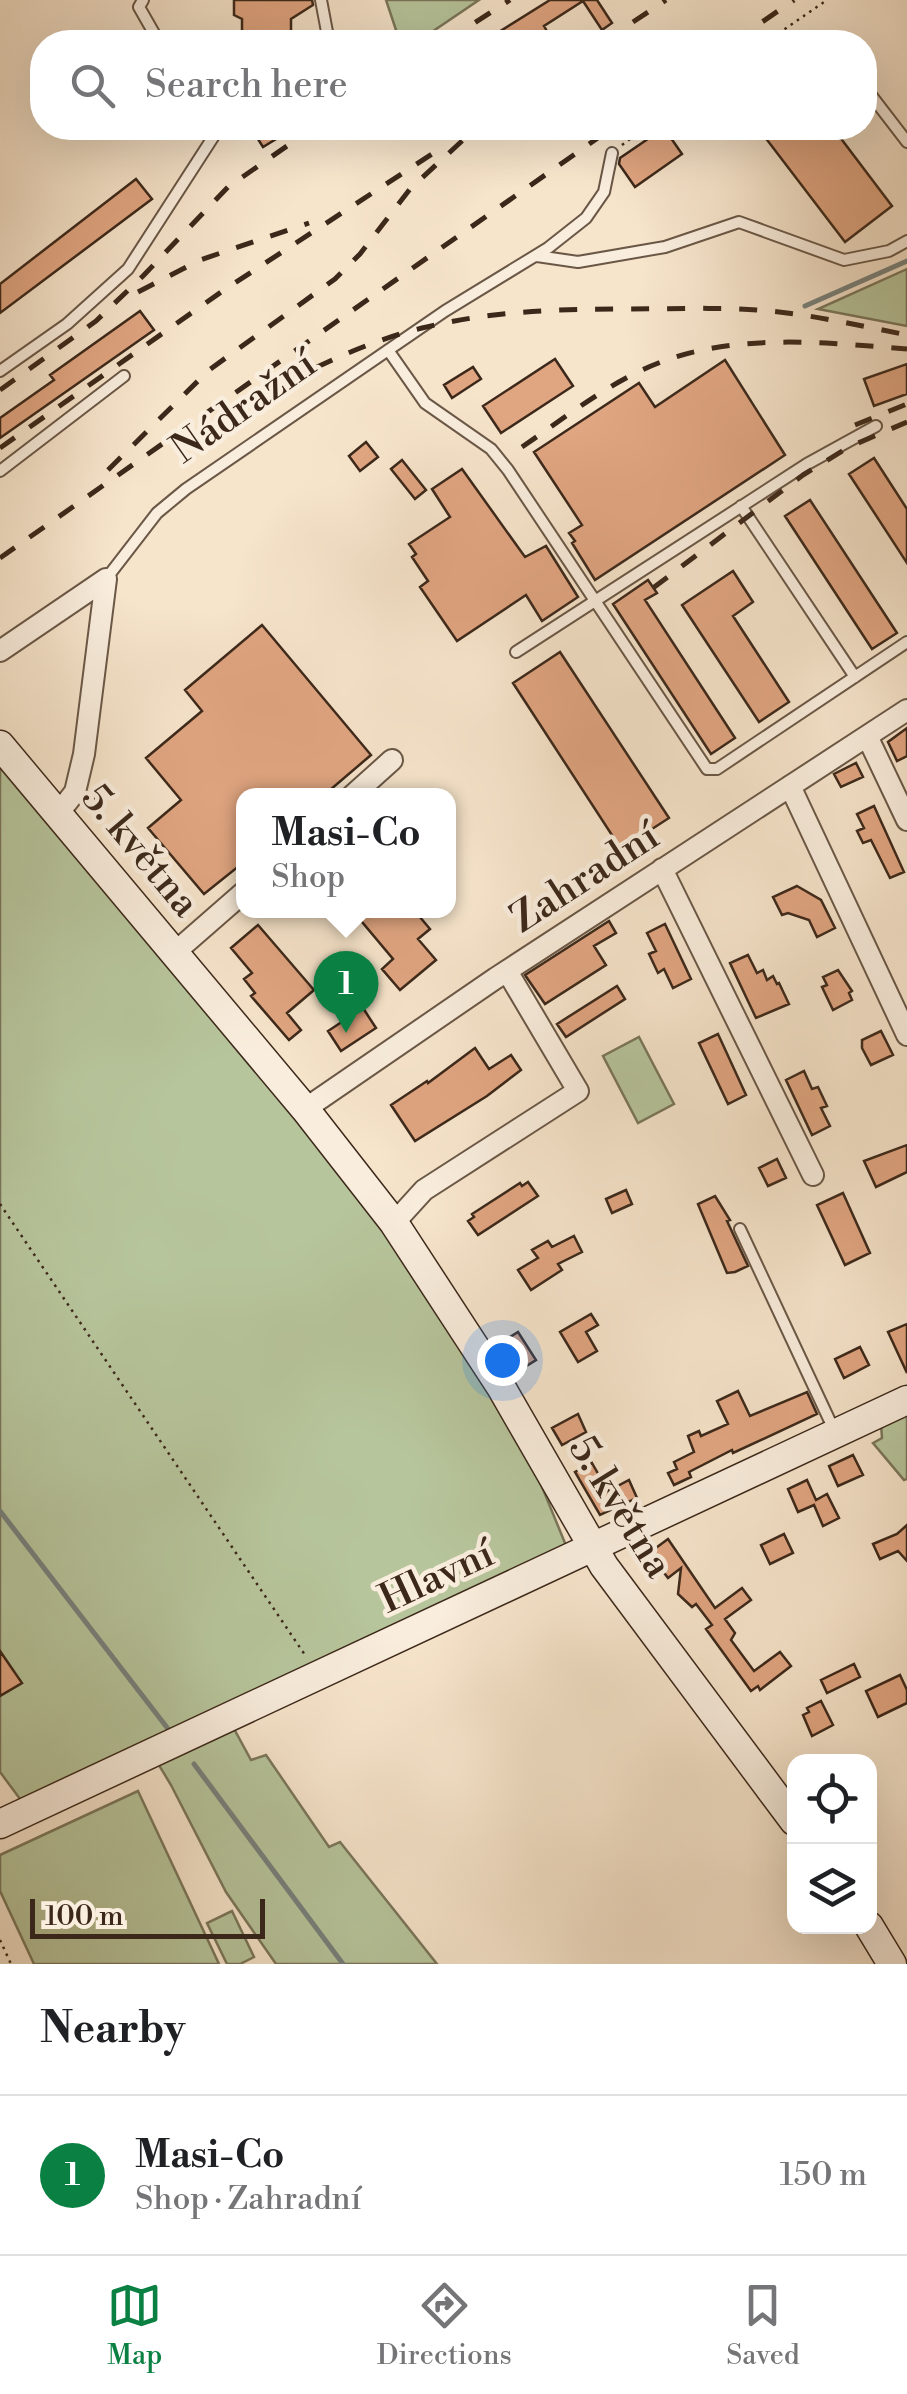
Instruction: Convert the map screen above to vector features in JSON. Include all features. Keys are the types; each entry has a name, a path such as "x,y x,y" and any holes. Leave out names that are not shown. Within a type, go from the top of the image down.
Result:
{"main road":[{"name":"5. května","path":"7,754 305,1110 394,1223 500,1387 592,1548 787,1813"},
{"name":"Hlavní","path":"2,1818 320,1677 907,1400"},
{"path":"874,1934 892,1964"}],"street":[{"path":"0,651 106,579"},
{"path":"58,815 75,792 84,754 106,579"},
{"name":"Zahradní","path":"305,1110 662,868 907,710"},
{"path":"867,736 907,820"},
{"path":"361,788 392,760"},
{"path":"790,786 907,1035"},
{"path":"662,868 813,1175"},
{"path":"174,954 236,899"},
{"path":"394,1223 424,1190 578,1091 507,971"}],"lane":[{"path":"143,0 139,6 152,30"},
{"path":"321,0 327,30"},
{"path":"877,103 907,142"},
{"path":"0,371 67,324 128,269 211,140"},
{"name":"Nádražní","path":"106,579 157,512 186,488 388,350 536,256 586,218 604,192 612,153"},
{"path":"536,256 578,262 666,247 739,222 844,260 889,251 907,241"},
{"path":"388,350 425,403 490,449 508,470 707,769 717,770 907,642"},
{"path":"0,471 124,376"},
{"path":"516,652 806,464 876,426"},
{"path":"741,506 855,677"},
{"path":"740,1229 836,1434"}],"path":[{"path":"783,30 827,0"},
{"path":"604,140 612,153 629,140"},
{"path":"0,1204 320,1677"},
{"path":"0,1940 11,1964"}],"green space":[{"path":"386,0 479,0 435,30 396,30"},
{"path":"907,269 907,326 818,309"},
{"path":"0,759 379,1215 520,1433 567,1548 226,1714 251,1760 266,1755 329,1847 340,1842 437,1964 276,1964 226,1892 148,1747 23,1803 0,1772"},
{"path":"639,1037 674,1104 638,1123 603,1056"},
{"path":"907,1409 904,1480 873,1443 882,1438 881,1424"},
{"path":"138,1791 219,1964 34,1964 0,1891 0,1855"},
{"path":"232,1911 254,1957 240,1964 227,1964 207,1923"}],"building":[{"path":"234,0 312,0 313,5 291,19 291,30 242,30 242,19 234,15"},
{"path":"550,0 597,0 612,23 602,30 583,1 544,26 546,30 502,30"},
{"path":"646,140 672,140 682,154 635,187 619,164 620,158"},
{"path":"767,140 842,140 892,206 845,242"},
{"path":"136,179 152,199 0,313 0,284"},
{"path":"140,311 154,330 0,438 0,418 54,380 50,375"},
{"path":"555,359 573,386 501,433 483,406"},
{"path":"725,360 785,455 595,580 569,533 582,525 534,452 639,383 655,407"},
{"path":"907,364 907,394 874,406 864,379"},
{"path":"473,367 481,379 452,398 444,385"},
{"path":"366,442 378,457 360,471 349,456"},
{"path":"874,458 907,509 907,563 849,474"},
{"path":"402,460 426,490 415,499 391,469"},
{"path":"462,469 525,557 546,546 578,597 542,621 526,595 457,641 420,587 428,581 412,557 416,554 409,544 450,517 432,489"},
{"path":"810,500 897,633 872,649 785,516"},
{"path":"733,571 753,602 733,616 789,702 759,722 682,605"},
{"path":"648,580 657,593 645,600 735,738 711,754 613,604"},
{"path":"262,625 371,755 332,788 236,788 236,868 204,894 148,828 181,800 146,758 202,711 185,690"},
{"path":"560,652 669,818 621,849 513,683"},
{"path":"907,728 907,756 897,761 888,742"},
{"path":"856,763 863,777 841,787 834,774"},
{"path":"874,806 904,872 890,878 871,840 863,843 857,831 864,828 857,814"},
{"path":"797,886 821,900 835,928 817,937 809,920 788,913 782,915 773,897"},
{"path":"359,918 421,918 430,929 418,939 436,960 400,990 382,969 393,959"},
{"path":"609,921 616,933 594,946 606,965 545,1004 525,975"},
{"path":"665,924 691,979 673,988 664,969 658,973 649,954 656,951 647,933"},
{"path":"258,925 314,990 287,1013 301,1030 289,1040 251,996 255,993 244,979 252,973 231,948"},
{"path":"748,955 757,973 763,970 767,980 773,976 779,983 789,1004 756,1018 730,963"},
{"path":"838,970 852,991 852,1000 833,1010 822,987 827,985 823,977"},
{"path":"617,986 625,999 566,1037 557,1024"},
{"path":"363,1008 376,1028 341,1051 328,1031"},
{"path":"881,1031 893,1055 871,1065 862,1040"},
{"path":"718,1034 746,1095 728,1104 699,1043"},
{"path":"475,1048 489,1069 511,1055 521,1070 415,1141 391,1105"},
{"path":"804,1071 812,1089 818,1087 827,1106 821,1108 830,1126 812,1135 786,1080"},
{"path":"907,1145 907,1172 876,1187 864,1161"},
{"path":"777,1159 786,1178 768,1186 759,1168"},
{"path":"528,1182 538,1196 478,1235 468,1221 474,1217 472,1214 520,1183 522,1186"},
{"path":"626,1190 632,1204 612,1213 606,1199"},
{"path":"843,1193 870,1253 845,1265 817,1205"},
{"path":"715,1196 730,1220 727,1221 748,1266 735,1272 727,1273 698,1204"},
{"path":"574,1236 582,1252 558,1264 562,1270 531,1290 518,1270 538,1258 532,1250 548,1241 552,1247"},
{"path":"591,1314 598,1325 586,1332 597,1351 578,1362 560,1332"},
{"path":"907,1324 907,1373 888,1332"},
{"path":"518,1332 536,1360 520,1370 502,1342"},
{"path":"860,1347 869,1365 844,1378 835,1359"},
{"path":"738,1391 750,1416 807,1392 817,1414 733,1453 732,1450 689,1472 691,1477 674,1485 668,1473 677,1469 674,1462 694,1452 688,1436 699,1431 701,1436 728,1424 717,1401"},
{"path":"578,1414 586,1432 562,1445 552,1428"},
{"path":"853,1455 863,1475 838,1486 829,1466"},
{"path":"592,1463 608,1491 629,1480 637,1498 600,1515 575,1472"},
{"path":"807,1480 816,1500 827,1494 839,1518 823,1526 814,1505 798,1512 788,1489"},
{"path":"907,1525 907,1561 898,1551 880,1559 873,1544"},
{"path":"784,1534 793,1553 770,1564 761,1545"},
{"path":"668,1539 715,1608 742,1588 751,1600 725,1619 735,1633 731,1640 754,1671 780,1652 791,1666 760,1690 758,1686 751,1691 706,1629 712,1625 696,1604 692,1607 678,1594 681,1568 668,1578 649,1553"},
{"path":"0,1651 22,1683 0,1696"},
{"path":"854,1664 860,1677 827,1693 821,1680"},
{"path":"900,1675 907,1690 907,1703 878,1717 866,1691"},
{"path":"821,1701 833,1725 812,1736 803,1715 809,1712 807,1708"}],"waterway":[{"path":"805,306 907,261"},
{"path":"0,1511 172,1734"},
{"path":"194,1764 343,1964"}],"railway":[{"path":"464,30 510,0"},
{"path":"621,30 666,0"},
{"path":"750,30 794,0"},
{"path":"0,390 96,321 228,187 296,140"},
{"path":"108,470 209,370 335,279 360,254 410,189 463,140"},
{"path":"0,558 595,140"},
{"path":"0,448 224,290 432,154"},
{"path":"138,292 200,260 309,223"},
{"path":"221,419 293,379 370,344 447,322 498,315 575,310 747,309 817,317 907,335"},
{"path":"522,447 624,379 672,358 771,342 907,349"},
{"path":"855,425 907,404"},
{"path":"653,588 803,475 849,447 907,422"}],"place":[{"name":"Masi-Co","path":"346,1033"}]}
